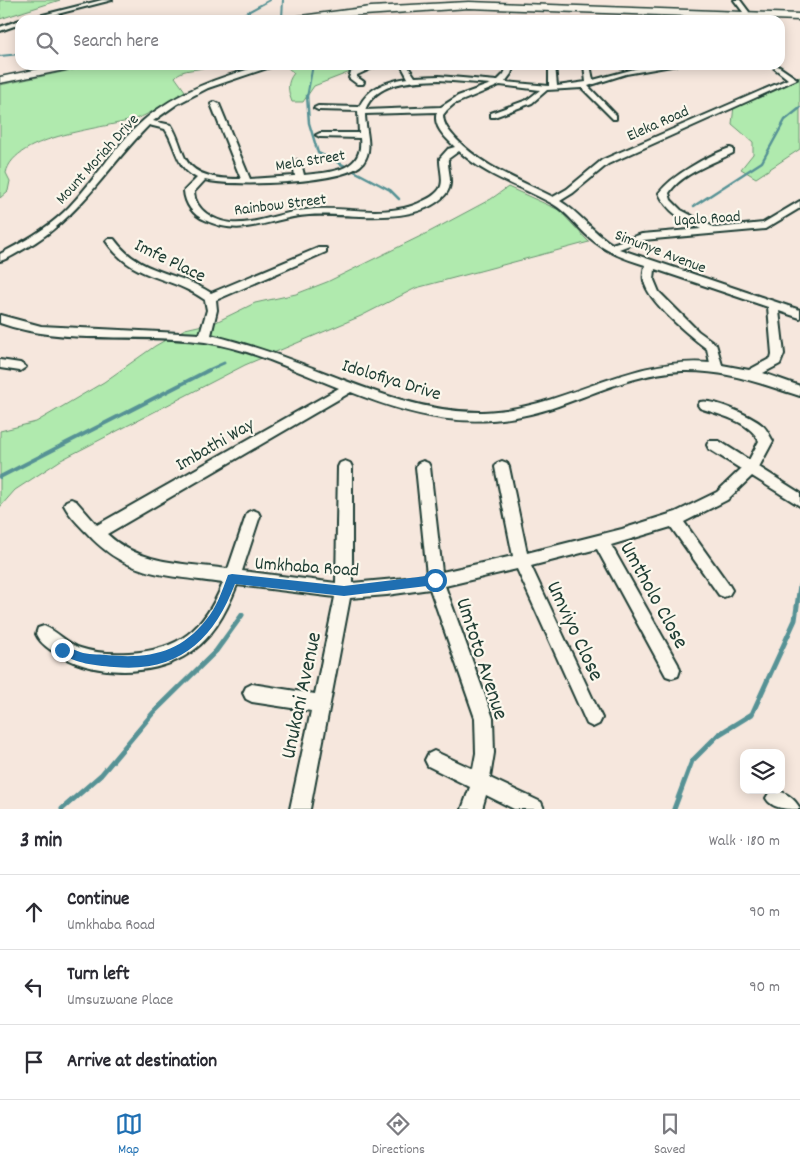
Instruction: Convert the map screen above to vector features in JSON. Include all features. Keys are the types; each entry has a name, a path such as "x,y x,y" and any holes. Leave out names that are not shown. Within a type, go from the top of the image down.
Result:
{"main road":[{"path":"332,15 371,10 441,6 780,15"},
{"path":"708,12 716,15"},
{"path":"785,15 800,16"},
{"path":"0,80 49,70"}],"street":[{"path":"47,15 109,0"},
{"path":"736,0 741,15"},
{"path":"0,29 15,24"},
{"name":"Mount Moriah Drive","path":"0,258 36,239 56,224 147,122 173,104 205,88 258,70"},
{"path":"360,82 353,78 354,74 364,70"},
{"path":"407,70 413,80"},
{"path":"318,108 361,111 443,109 454,102 500,83 508,75 510,70"},
{"path":"549,88 551,70"},
{"path":"587,70 587,85 613,117"},
{"path":"361,111 366,98 376,90 413,80 472,80 549,88 587,85 643,70"},
{"name":"Eleka Road","path":"553,200 570,191 605,162 794,77 781,70"},
{"path":"494,115 530,100 549,88"},
{"path":"215,104 247,182"},
{"name":"Simunye Avenue","path":"443,109 440,115 440,126 460,148 487,169 553,200 568,210 591,234 611,248 650,265 800,314"},
{"name":"Mela Street","path":"147,122 168,127 181,161 186,167 203,177 220,181 247,182 334,174 356,166 364,155 361,111"},
{"path":"320,135 363,136"},
{"name":"Rainbow Street","path":"203,177 189,191 192,204 209,219 225,224 260,224 305,212 321,211 392,215 410,211 440,194 446,184 444,158 451,151 460,148"},
{"path":"714,231 674,209 667,202 664,193 666,188 680,178 730,151"},
{"path":"297,162 300,177"},
{"name":"Uqalo Road","path":"611,248 642,238 764,226 800,204"},
{"name":"Imfe Place","path":"111,241 121,255 134,264 190,287 210,298 212,310 205,338"},
{"path":"210,298 322,250"},
{"path":"650,265 649,280 654,293 687,327 712,347 717,368"},
{"path":"751,374 776,362 778,354 774,305"},
{"name":"Idolofiya Drive","path":"0,319 20,326 42,330 205,338 254,350 350,387 422,411 459,416 496,416 528,412 642,372 668,368 717,368 751,374 800,391"},
{"path":"0,364 20,367"},
{"name":"Imbathi Way","path":"96,533 350,387"},
{"name":"Umkhaba Road","path":"71,505 117,553 130,561 232,579 344,591 435,580 601,541 673,518 718,499 750,467 766,445 765,436 749,424 704,404"},
{"path":"714,445 800,500"},
{"name":"Unukani Avenue","path":"300,809 344,591 345,467"},
{"name":"Umtoto Avenue","path":"423,467 435,580 484,718 485,753 480,784 472,809"},
{"name":"Umviyo Close","path":"502,467 521,561 593,718"},
{"path":"44,634 62,650 80,658 130,663 153,661 177,652 196,638 221,608 253,516"},
{"path":"673,518 724,590"},
{"name":"Umtholo Close","path":"601,541 672,670"},
{"path":"252,694 321,704"},
{"path":"434,760 534,809"}],"green space":[{"path":"0,0 60,0 0,19"},
{"path":"72,70 192,70 182,72 175,77 185,91 144,116 63,135 43,141 26,150 13,160 6,173 10,181 8,191 0,198 0,85"},
{"path":"290,70 355,70 314,86 303,102 292,102 289,87 294,73"},
{"path":"800,77 800,149 756,178 741,169 753,154 753,142 732,124 734,106"},
{"path":"508,187 559,210 589,242 416,288 361,316 245,365 61,460 15,490 0,507 0,431 36,422 104,382 155,346 185,329 216,322 255,303 296,294 327,282 431,231 491,199"}],"waterway":[{"path":"239,15 270,0"},
{"path":"282,15 283,0"},
{"path":"0,56 15,54"},
{"path":"307,96 312,70"},
{"path":"307,96 309,123 318,153 345,166"},
{"path":"694,206 762,162 785,120 800,108"},
{"path":"354,171 390,190 399,199"},
{"path":"206,371 224,363"},
{"path":"0,477 209,370"},
{"path":"674,809 692,761 718,735 752,714 795,620 800,585"},
{"path":"62,809 101,775 153,713 216,651 242,615"}],"route":[{"path":"62,650 80,658 103,662 130,663 153,661 177,652 196,638 210,624 221,608 232,579 344,591 390,587 435,580"}]}
